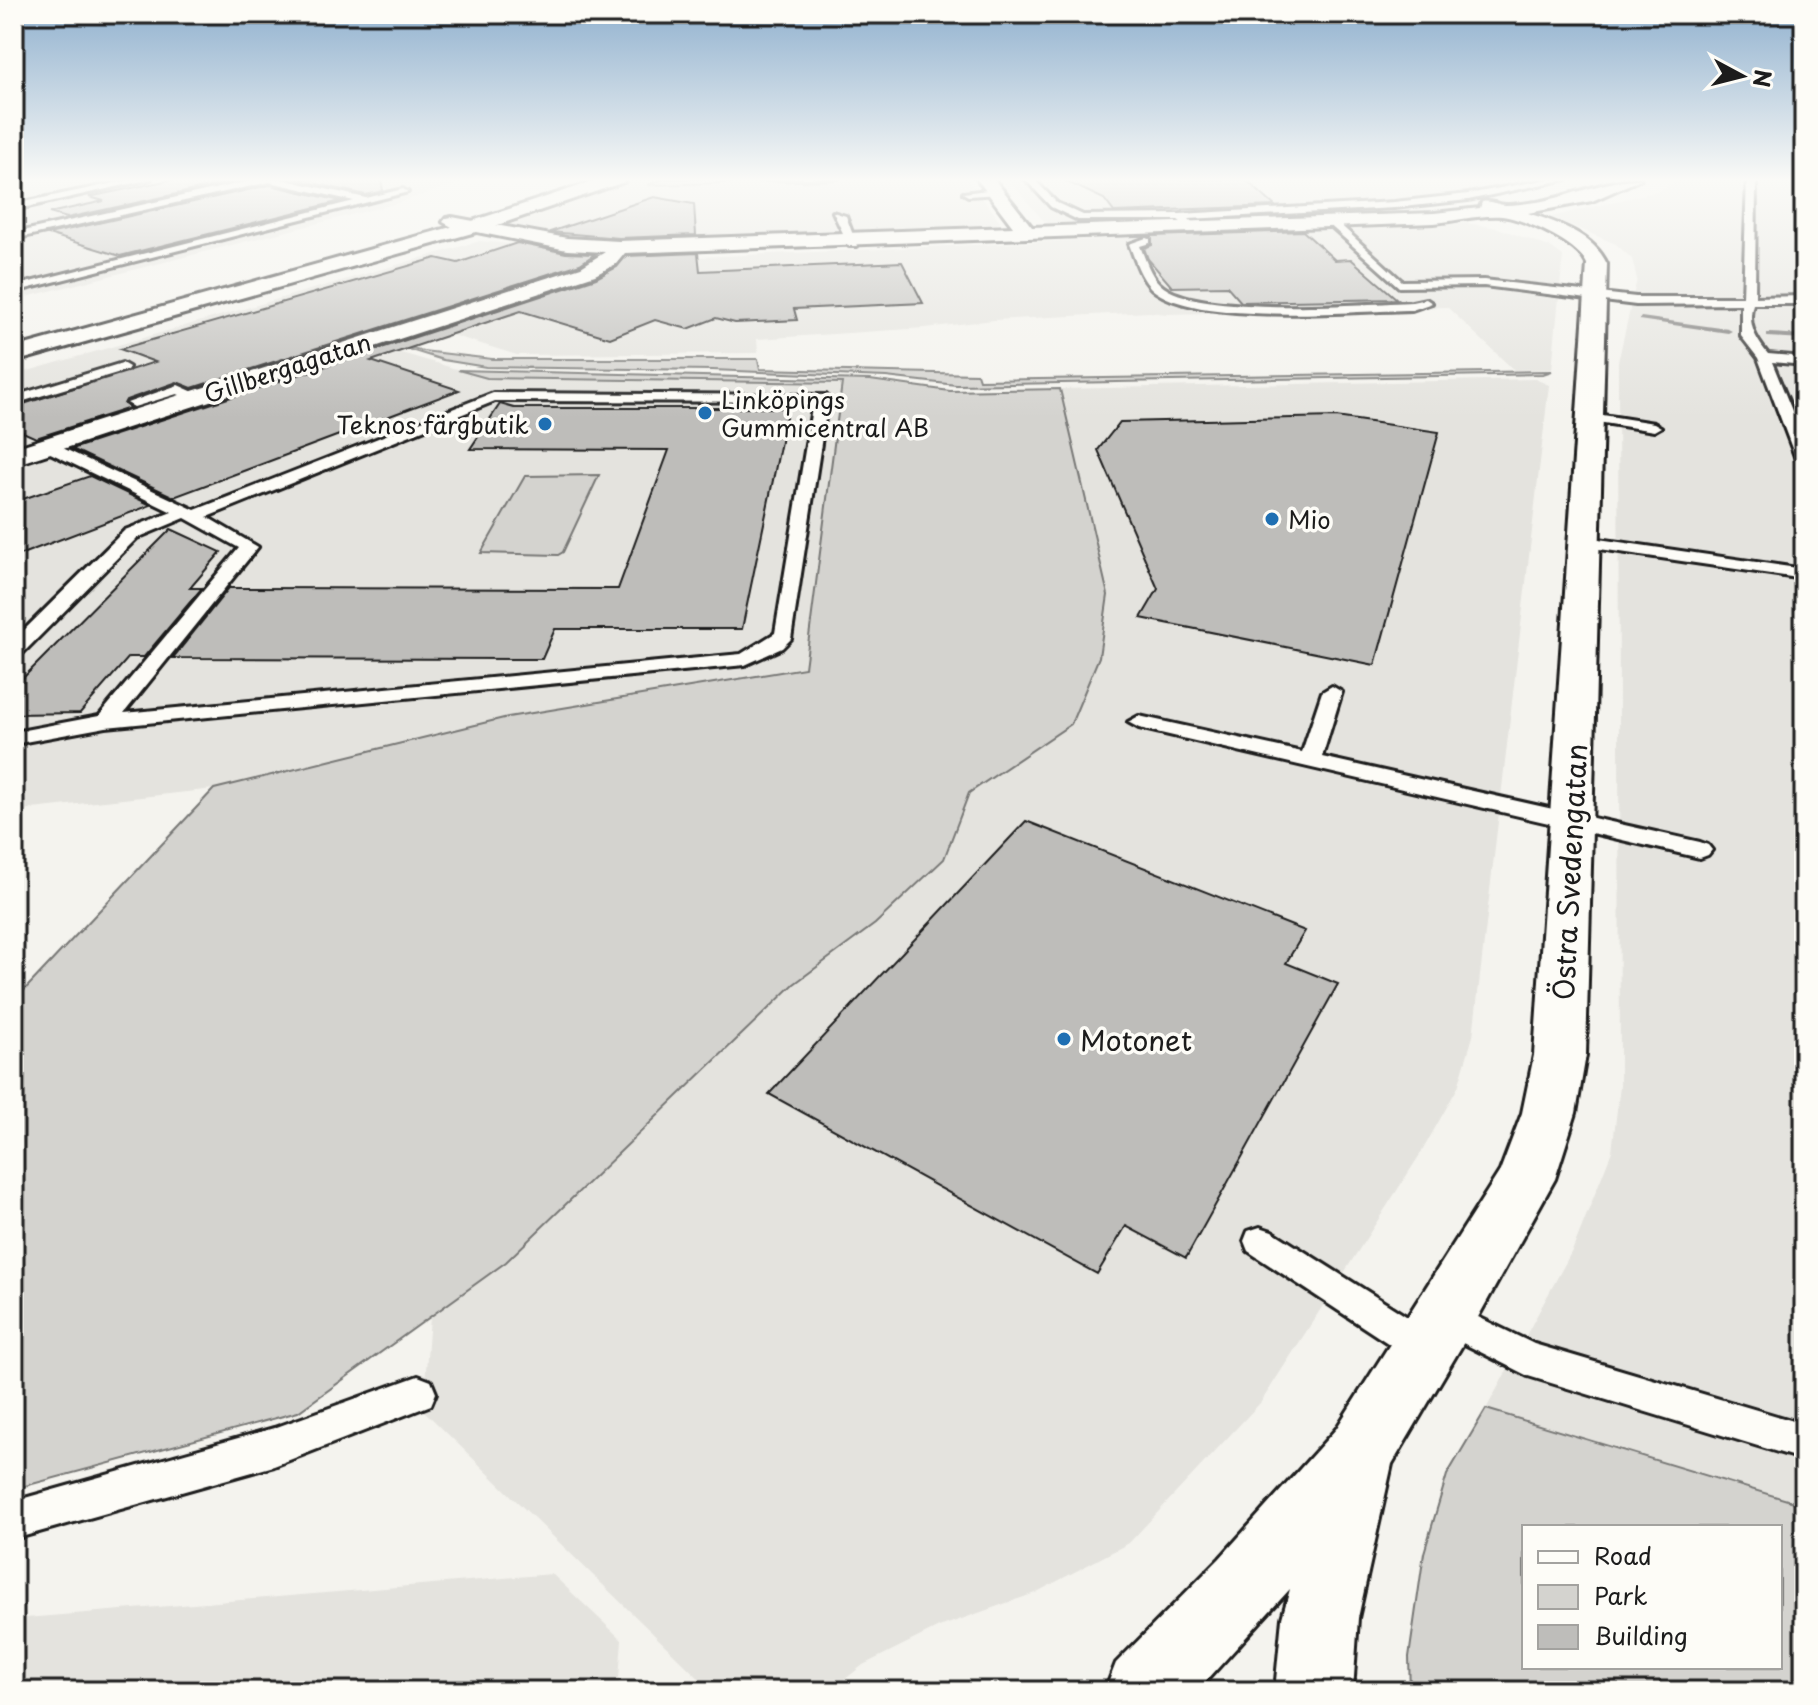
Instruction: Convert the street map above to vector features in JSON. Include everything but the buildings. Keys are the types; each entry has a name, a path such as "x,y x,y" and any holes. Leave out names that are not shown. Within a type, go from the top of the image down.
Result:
{"street":[{"path":"14,344 334,259"},
{"path":"14,355 344,259"},
{"name":"Gillbergagatan","path":"15,455 588,271 599,259"},
{"name":"Östra Svedengatan","path":"1144,1691 1246,1584 1360,1453 1526,1179 1549,1113 1560,1055 1596,259"},
{"name":"Östra Svedengatan","path":"1314,1691 1320,1618 1360,1453"}],"lane":[{"path":"14,289 136,259"},
{"path":"1141,259 1156,287 1165,294 1229,308 1412,306 1426,303"},
{"path":"1371,259 1399,284 1484,283 1648,302 1804,300"},
{"path":"1750,259 1749,301 1745,311 1747,336 1764,357 1804,459"},
{"path":"1764,357 1804,361"},
{"path":"14,400 122,367"},
{"path":"134,403 178,389 198,397"},
{"path":"14,651 23,632 131,534 493,397 821,398 784,635 775,644 745,659 106,721 14,738"},
{"path":"1590,417 1654,427"},
{"path":"47,446 190,514 249,547 106,721"},
{"path":"1585,542 1804,574"},
{"path":"1310,762 1332,692"},
{"path":"1139,722 1700,850"},
{"path":"1260,1241 1435,1332 1804,1442"},
{"path":"14,1520 274,1447 418,1393"}],"shaded area":[{"path":"14,259 178,259 14,300"},
{"path":"419,259 554,259 570,266 554,276 357,340 487,378 842,383 805,668 508,717 214,789 14,811 14,375"},
{"path":"675,259 1563,259 1552,369 1514,370 1447,307 1150,312 994,320 925,328 757,339 758,353 517,355 439,331"},
{"path":"1632,259 1804,259 1804,1505 1486,1409 1573,1249 1612,1151 1620,1085 1618,362 1637,279"},
{"path":"1535,379 1549,385 1473,1036 1458,1087 1421,1153 1261,1402 1129,1543 1035,1593 939,1627 863,1665 830,1691 712,1691 423,1410 430,1317 506,1262 794,984 875,924 944,859 969,793 1071,724 1108,595 1060,389"},
{"path":"552,1574 622,1640 618,1691 14,1691 14,1619"}],"green space":[{"path":"395,345 423,351 492,359 758,359 760,369 977,374 979,380 1552,371 1543,374 956,385 886,377 712,370 486,367 443,360"},
{"path":"458,370 870,380 950,391 1060,389 1108,595 1099,657 1071,724 969,793 944,859 875,924 794,984 506,1262 298,1412 14,1489 14,1001 214,789 508,717 805,668 842,383 487,378"},
{"path":"599,475 563,552 558,555 481,553 525,476"},
{"path":"1486,1409 1804,1505 1804,1691 1410,1691 1409,1657 1424,1553 1447,1475"}],"waterway":[{"path":"1641,319 1728,331"},
{"path":"1770,335 1804,337"}],"place":[{"name":"Linköpings Gummicentral AB","path":"705,413"},
{"name":"Teknos färgbutik","path":"545,424"},
{"name":"Mio","path":"1272,519"},
{"name":"Motonet","path":"1064,1039"}]}
